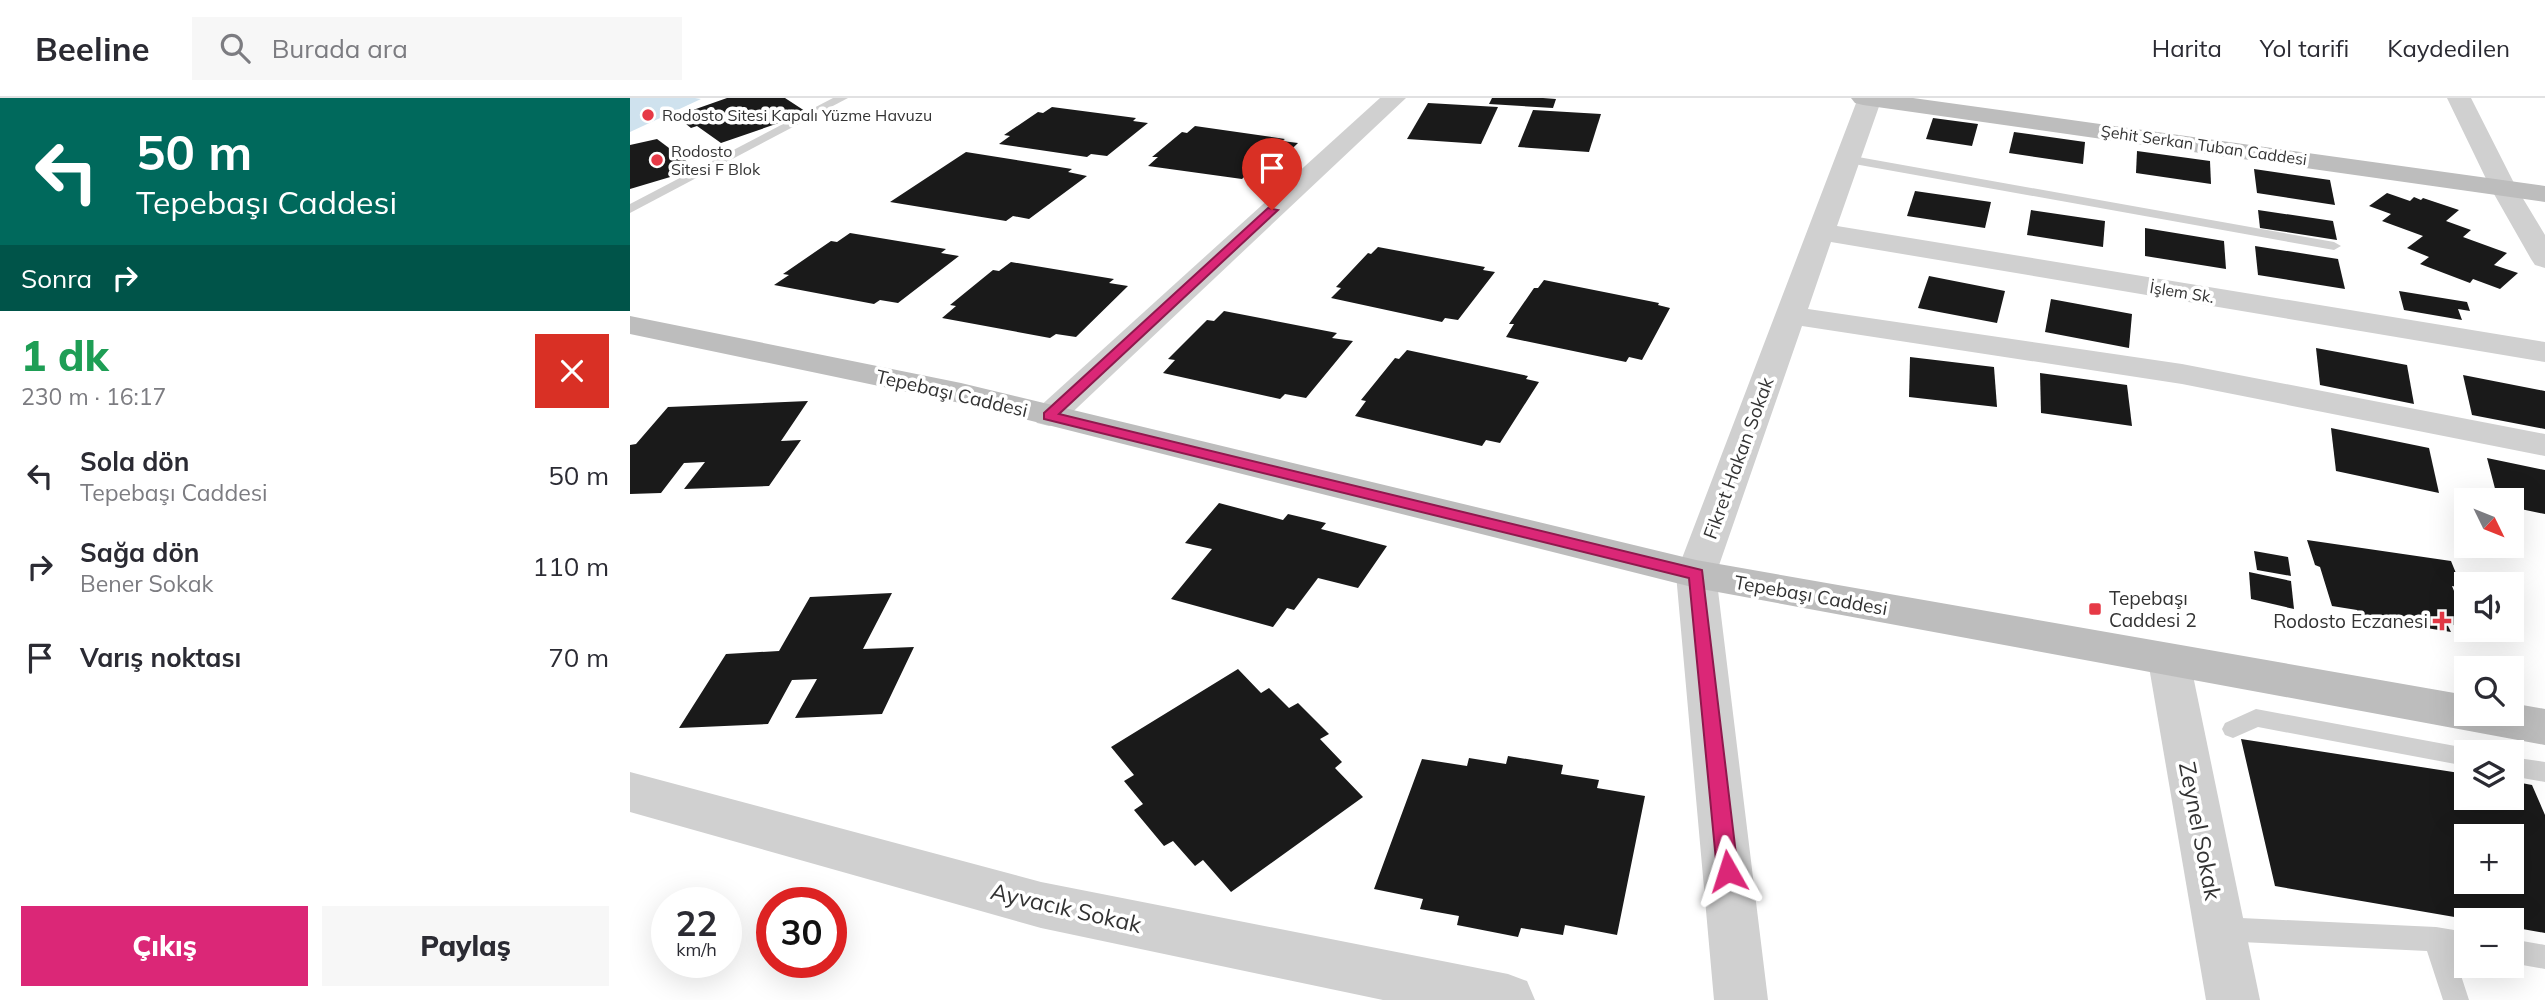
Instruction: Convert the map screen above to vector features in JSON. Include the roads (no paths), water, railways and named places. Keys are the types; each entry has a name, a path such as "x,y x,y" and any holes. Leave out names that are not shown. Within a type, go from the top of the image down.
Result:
{"street":[{"path":"1049,416 1394,98"},
{"name":"Şehit Serkan Tuban Caddesi","path":"1863,98 2499,178 2545,176"},
{"name":"Fikret Hakan Sokak","path":"1741,1000 1696,574 1870,98"},
{"name":"Şehit Serkan Tuban Caddesi","path":"2001,98 2499,178 2545,194"},
{"path":"2459,98 2499,178 2545,259"},
{"name":"İşlem Sk.","path":"1820,232 2545,352"},
{"path":"1789,315 2182,374 2545,445"},
{"name":"Tepebaşı Caddesi","path":"630,325 961,393 1696,574 2454,712"},
{"name":"Zeynel Sokak","path":"2169,661 2234,1000"},
{"name":"Tepebaşı Caddesi","path":"2524,724 2545,727"},
{"name":"Ayvacık Sokak","path":"630,792 1041,905 1508,1000"}],"lane":[{"path":"630,209 842,98"},
{"path":"1847,159 2334,246"},
{"path":"2233,729 2256,718 2454,755"},
{"path":"2524,768 2545,772"},
{"path":"2219,929 2454,942"},
{"path":"2436,939 2456,1000"},
{"path":"2524,953 2545,957"}],"water":[{"name":"Rodosto Sitesi Kapalı Yüzme Havuzu","path":"630,98 695,98 701,99 630,132"}],"place":[{"name":"Rodosto Sitesi Kapalı Yüzme Havuzu","path":"648,115"},
{"name":"Rodosto Sitesi F Blok","path":"657,160"},
{"name":"Tepebaşı Caddesi 2","path":"2095,609"},
{"name":"Rodosto Eczanesi","path":"2442,621"}]}
